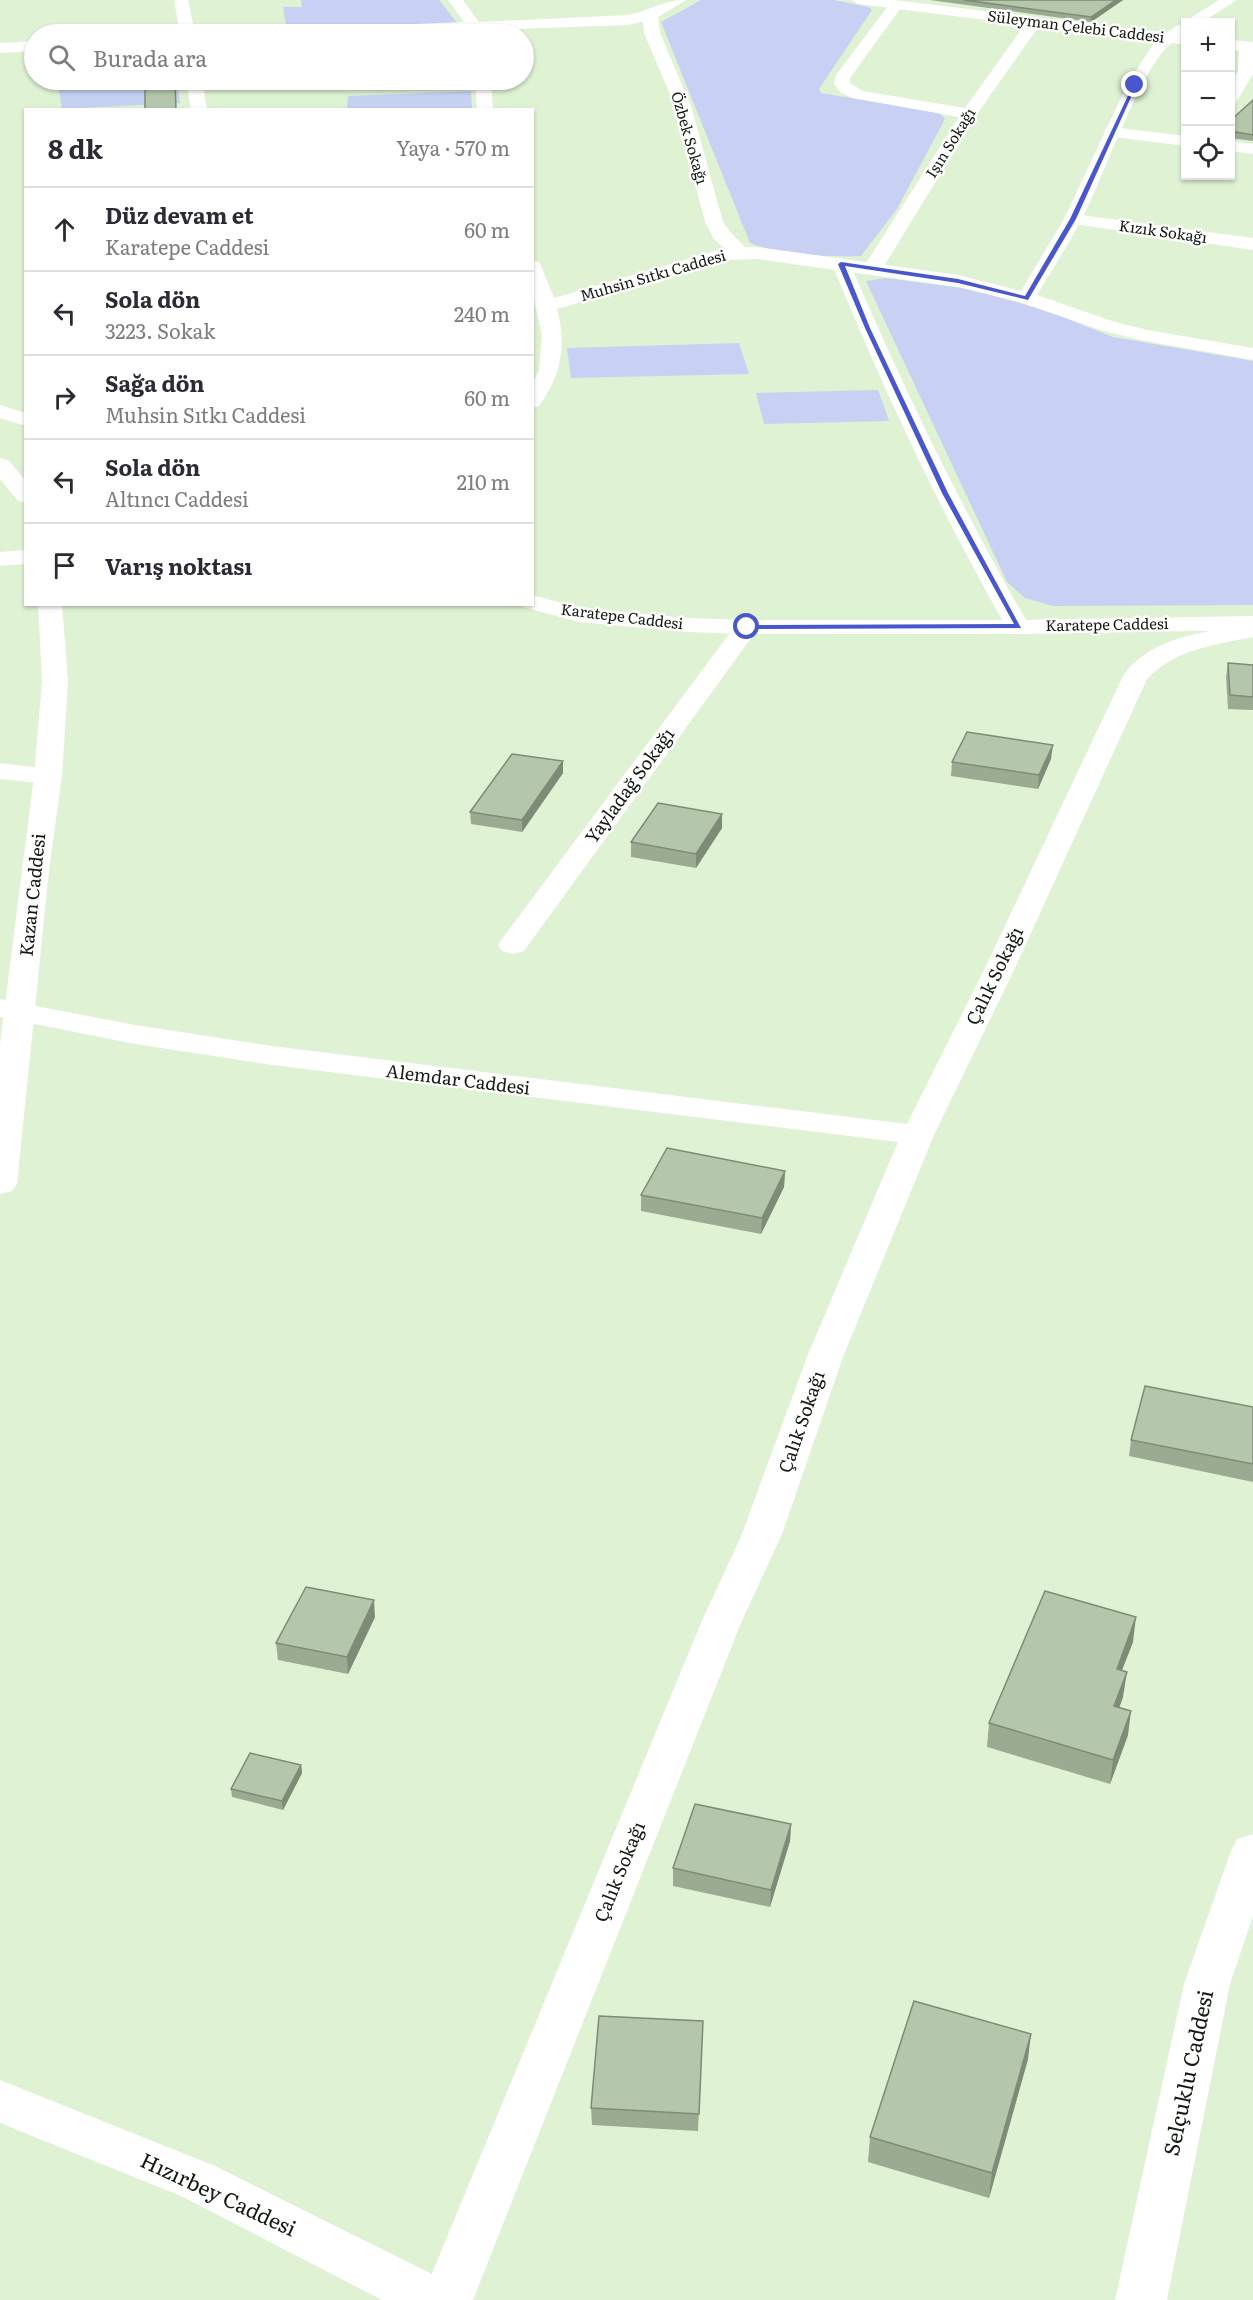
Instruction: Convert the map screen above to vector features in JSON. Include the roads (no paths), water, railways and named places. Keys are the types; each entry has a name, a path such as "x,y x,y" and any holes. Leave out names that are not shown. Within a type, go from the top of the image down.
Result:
{"street":[{"path":"181,0 186,24"},
{"path":"455,0 473,24"},
{"path":"534,27 650,16 679,0"},
{"name":"Süleyman Çelebi Caddesi","path":"858,0 1181,40"},
{"path":"1199,18 1230,0"},
{"path":"896,5 842,78 842,84 847,90 859,95 969,114"},
{"name":"Özbek Sokağı","path":"650,16 652,33 683,106 714,222 721,235 740,252"},
{"name":"Işın Sokağı","path":"873,268 969,114 1034,22"},
{"path":"1026,298 1073,219 1135,85 1159,45 1181,29"},
{"path":"1235,91 1246,72 1243,46"},
{"path":"0,48 24,47"},
{"path":"196,90 199,108"},
{"path":"484,90 485,108"},
{"path":"1112,132 1181,141"},
{"path":"1235,147 1253,149"},
{"name":"Kızık Sokağı","path":"1073,219 1253,244"},
{"name":"Muhsin Sıtkı Caddesi","path":"546,306 629,281 740,252 958,281 1026,298 1108,326 1147,336 1253,354"},
{"path":"841,264 867,328 945,493 1018,627"},
{"path":"534,272 546,306 553,340 551,370 543,389 534,400"},
{"path":"0,411 24,419"},
{"path":"0,465 24,494"},
{"path":"0,559 24,557"},
{"path":"534,587 544,606"},
{"name":"Kazan Caddesi","path":"0,1184 10,1010 35,870 48,776 55,681 50,606"},
{"name":"Karatepe Caddesi","path":"544,606 618,620 747,627 1018,627 1253,622"},
{"name":"Yayladağ Sokağı","path":"513,945 747,627"},
{"name":"Çalık Sokağı","path":"447,2300 721,1623 762,1534 825,1357 918,1135 1000,968 1136,676 1145,664 1160,654 1253,630"},
{"path":"0,771 48,776"},
{"name":"Alemdar Caddesi","path":"10,1010 181,1042 301,1059 469,1082 918,1135"},
{"name":"Selçuklu Caddesi","path":"1141,2300 1207,1984 1253,1851"},
{"name":"Hızırbey Caddesi","path":"0,2101 198,2181 432,2300"}]}
